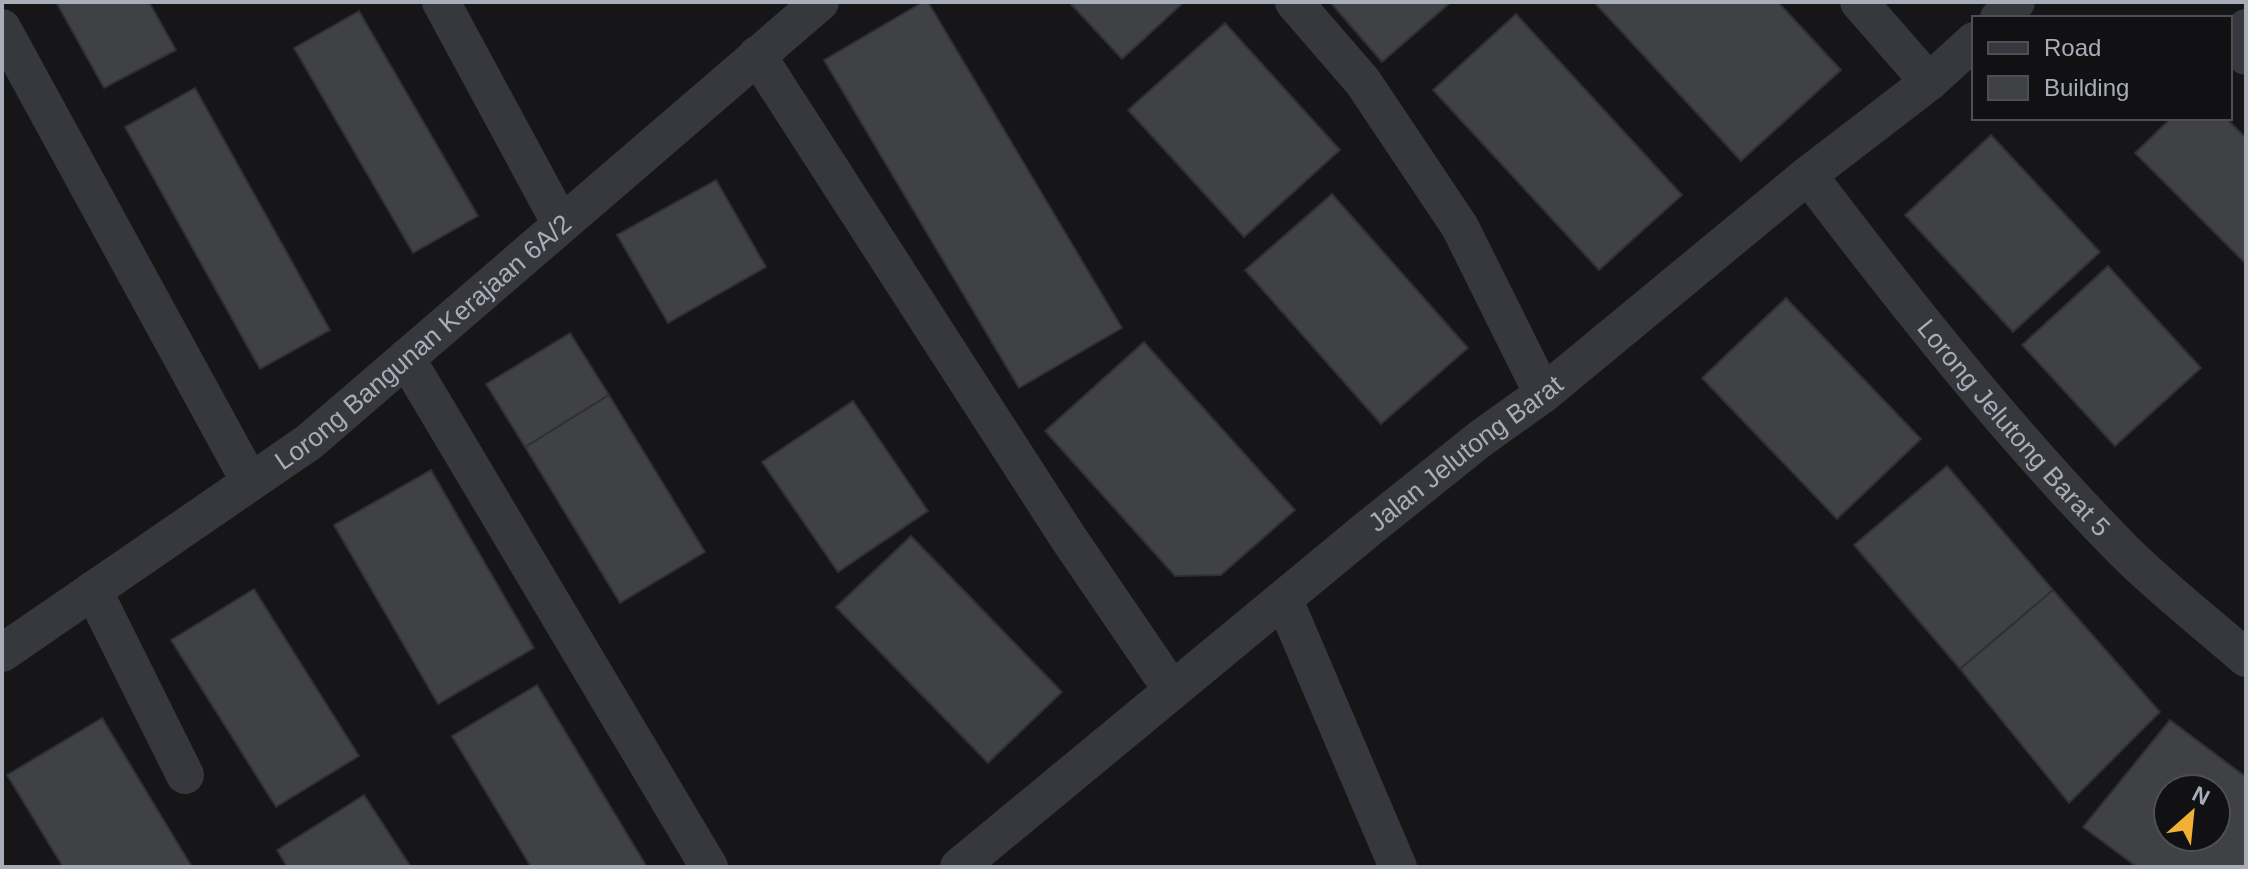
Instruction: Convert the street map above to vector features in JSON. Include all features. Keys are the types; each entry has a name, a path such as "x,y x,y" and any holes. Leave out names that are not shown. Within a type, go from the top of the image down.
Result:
{"street":[{"path":"441,2 561,224"},
{"name":"Lorong Bangunan Kerajaan 6A/2","path":"2,653 309,442 820,2"},
{"path":"1294,2 1363,82 1460,227 1543,394"},
{"path":"1859,2 1929,82"},
{"path":"2001,16 2016,2"},
{"path":"2,28 250,482"},
{"path":"2246,28 2240,34 2246,56"},
{"name":"Jalan Jelutong Barat","path":"959,867 1480,439 1543,394 1808,175 1929,82 1972,43"},
{"path":"757,55 1067,536 1172,690"},
{"name":"Lorong Jelutong Barat 5","path":"1808,175 1910,309 2012,432 2125,551 2194,617 2243,648"},
{"path":"406,358 709,867"},
{"path":"93,590 185,775"},
{"path":"1284,600 1398,867"}],"building":[{"path":"56,2 149,2 176,50 104,88"},
{"path":"923,2 928,2 1122,328 1019,388 824,60"},
{"path":"1069,2 1184,2 1122,59"},
{"path":"1330,2 1451,2 1382,62"},
{"path":"1594,2 1778,2 1841,70 1741,161"},
{"path":"359,11 478,216 413,253 294,48"},
{"path":"1516,14 1682,195 1599,270 1433,90"},
{"path":"1225,23 1340,150 1244,237 1128,110"},
{"path":"195,88 330,330 260,369 125,127"},
{"path":"2169,120 2228,120 2246,138 2246,264 2135,153"},
{"path":"1991,135 2100,252 2013,332 1905,215"},
{"path":"716,180 766,267 668,323 617,235"},
{"path":"1332,194 1468,348 1381,424 1245,270"},
{"path":"2108,266 2201,368 2115,446 2022,345"},
{"path":"1786,298 1921,439 1837,519 1702,378"},
{"path":"570,333 609,395 525,447 486,384"},
{"path":"1144,342 1295,510 1221,575 1175,576 1045,431"},
{"path":"609,395 705,552 620,603 525,447"},
{"path":"853,401 928,511 838,572 762,462"},
{"path":"1947,466 2053,590 1960,669 1854,545"},
{"path":"431,470 534,648 438,704 334,525"},
{"path":"911,536 1062,692 988,763 836,607"},
{"path":"254,589 359,756 276,807 171,640"},
{"path":"2053,590 2160,712 2069,803 1960,669"},
{"path":"537,685 647,867 531,867 452,736"},
{"path":"102,718 192,867 63,867 7,775"},
{"path":"2170,720 2246,777 2246,867 2137,867 2083,827"},
{"path":"364,795 411,867 287,867 277,850"}]}
